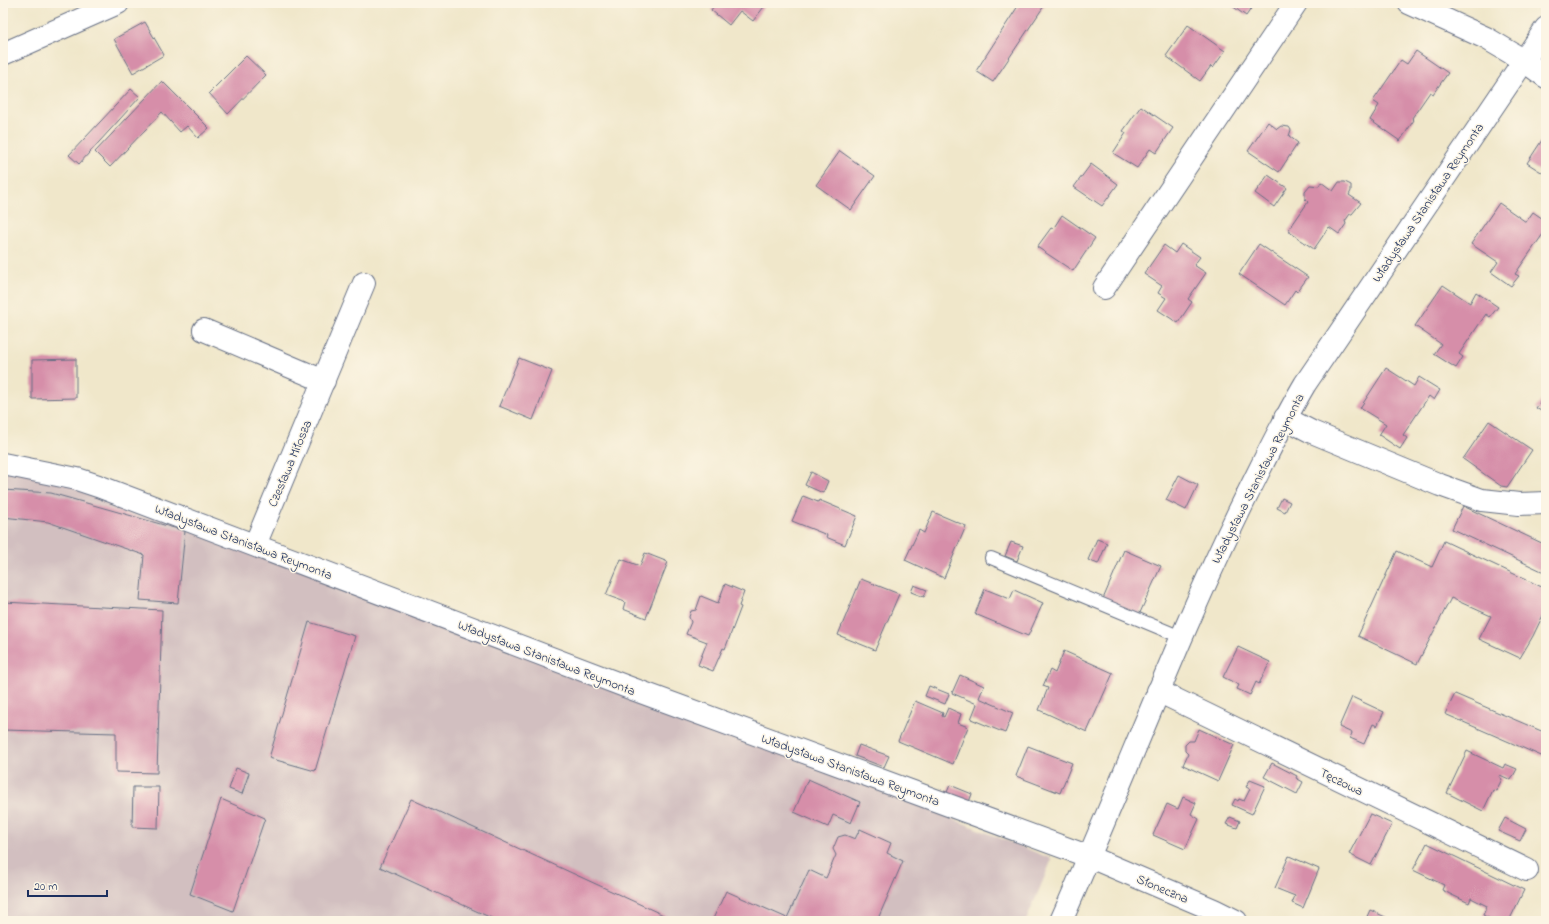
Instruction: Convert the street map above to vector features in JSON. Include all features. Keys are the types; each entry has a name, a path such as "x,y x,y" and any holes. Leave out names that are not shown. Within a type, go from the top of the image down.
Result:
{"street":[{"path":"3,54 118,3"},
{"path":"1104,288 1296,3"},
{"path":"1409,3 1486,38 1523,60 1546,76"},
{"name":"Władysława Stanisława Reymonta","path":"1061,921 1090,857 1181,637 1216,559 1285,418 1305,384 1546,28"},
{"name":"Czesława Miłosza","path":"255,545 364,283"},
{"path":"204,330 324,380"},
{"path":"1285,418 1312,432 1440,485 1482,500 1519,504 1546,503"},
{"name":"Władysława Stanisława Reymonta","path":"3,464 77,479 630,688 1090,857"},
{"name":"Tęczowa","path":"1158,691 1527,870"},
{"name":"Słoneczna","path":"1090,857 1214,910 1236,921"}],"lane":[{"path":"991,558 1181,637"}],"shaded area":[{"path":"3,464 77,479 630,688 1052,859 1026,921 3,921"}],"building":[{"path":"716,3 767,3 753,21 740,11 729,25 711,10"},
{"path":"1020,3 1046,3 993,82 976,71"},
{"path":"1228,3 1255,3 1246,16"},
{"path":"145,22 164,55 133,73 114,39"},
{"path":"1188,25 1225,51 1213,68 1211,66 1200,81 1166,56"},
{"path":"1416,51 1448,73 1433,94 1430,92 1412,118 1414,120 1400,141 1370,120 1379,105 1373,101 1401,60 1407,64"},
{"path":"246,56 266,75 228,114 209,93"},
{"path":"162,81 209,128 198,138 187,126 180,132 162,112 110,167 95,152"},
{"path":"131,89 140,97 79,164 69,155"},
{"path":"1141,106 1173,128 1156,153 1150,149 1137,168 1113,153 1126,133 1123,131"},
{"path":"1268,122 1277,129 1281,126 1289,127 1291,130 1289,136 1298,143 1279,172 1248,151"},
{"path":"1546,134 1546,175 1527,163"},
{"path":"840,151 875,176 851,210 816,185"},
{"path":"1091,164 1118,184 1102,206 1074,187"},
{"path":"1268,175 1287,188 1274,207 1255,193"},
{"path":"1321,182 1333,191 1339,182 1345,182 1351,185 1349,195 1361,203 1345,221 1346,224 1339,234 1329,227 1314,249 1288,231 1308,202 1305,199 1305,191 1310,185 1319,186"},
{"path":"1499,203 1526,222 1533,212 1546,221 1546,236 1543,234 1515,274 1519,276 1511,286 1491,272 1498,262 1471,244"},
{"path":"1062,215 1095,238 1073,271 1037,247 1051,228 1053,229"},
{"path":"1181,244 1200,257 1194,265 1206,273 1188,299 1192,302 1178,323 1158,310 1166,298 1158,293 1162,286 1144,274 1164,245 1175,253"},
{"path":"1259,244 1308,277 1297,292 1295,290 1285,305 1239,274"},
{"path":"1443,285 1470,303 1476,292 1498,307 1490,317 1486,314 1459,354 1463,357 1456,368 1434,354 1441,344 1415,326"},
{"path":"519,358 552,371 533,420 499,406"},
{"path":"76,359 76,398 32,399 32,360"},
{"path":"1386,368 1414,386 1419,377 1440,390 1434,400 1429,396 1403,435 1407,438 1400,449 1379,435 1386,424 1360,408"},
{"path":"1546,394 1546,414 1536,408"},
{"path":"1489,421 1532,450 1507,487 1501,486 1463,459"},
{"path":"811,472 828,481 823,493 805,485"},
{"path":"1179,475 1198,485 1186,510 1166,500"},
{"path":"3,490 51,493 185,531 178,603 140,600 144,555 48,522 3,517"},
{"path":"803,496 818,502 819,500 857,516 845,545 826,537 827,535 792,521"},
{"path":"1282,498 1290,502 1285,512 1277,508"},
{"path":"1463,506 1546,545 1546,573 1452,529"},
{"path":"933,512 966,526 944,578 905,560 919,530 924,533"},
{"path":"1097,539 1107,543 1098,564 1088,560"},
{"path":"1444,541 1546,589 1546,609 1520,658 1479,639 1491,616 1451,598 1417,664 1358,636 1397,551 1432,567"},
{"path":"1011,542 1023,546 1017,561 1005,556"},
{"path":"1124,550 1161,566 1139,615 1103,599"},
{"path":"645,553 668,562 646,618 623,609 625,602 606,595 621,559 640,566"},
{"path":"861,579 899,594 875,650 838,635"},
{"path":"725,584 744,592 739,606 741,607 725,649 723,648 713,671 698,665 707,642 686,634 691,622 689,617 691,611 696,610 701,596 718,603"},
{"path":"914,585 927,590 924,597 911,592"},
{"path":"985,589 1010,599 1014,590 1043,603 1028,636 975,614"},
{"path":"3,602 162,610 157,773 116,772 116,733 3,730"},
{"path":"309,622 355,636 315,771 269,758"},
{"path":"1238,647 1270,662 1259,684 1256,682 1250,695 1237,689 1239,685 1223,677"},
{"path":"1064,651 1113,673 1087,732 1039,710 1048,688 1043,686 1050,670 1055,673"},
{"path":"960,675 984,686 979,698 1013,713 1005,733 971,719 977,704 952,693"},
{"path":"929,686 949,694 945,704 925,696"},
{"path":"1455,694 1546,733 1546,758 1445,714"},
{"path":"1352,697 1384,712 1377,726 1373,724 1364,744 1350,738 1352,733 1339,727"},
{"path":"915,701 943,713 942,716 944,717 948,708 961,714 958,723 968,727 953,764 898,741"},
{"path":"1199,729 1234,745 1218,781 1183,765 1188,754 1185,751 1185,745 1189,741 1194,741"},
{"path":"859,745 889,756 884,767 855,756"},
{"path":"1028,746 1072,763 1060,793 1016,776"},
{"path":"1467,751 1503,768 1505,764 1517,769 1511,780 1500,775 1499,777 1502,779 1496,791 1493,790 1483,811 1447,793"},
{"path":"1272,763 1297,776 1296,778 1303,782 1297,794 1264,777"},
{"path":"236,768 249,773 242,794 229,789"},
{"path":"808,779 860,802 851,823 833,815 828,827 794,812"},
{"path":"1250,780 1265,786 1252,814 1232,805 1235,799 1238,801 1239,799 1244,801 1250,789 1246,787"},
{"path":"950,785 972,794 967,807 945,797"},
{"path":"133,787 159,787 158,828 132,827"},
{"path":"1183,797 1196,803 1191,814 1199,819 1185,849 1153,835 1167,804 1178,809"},
{"path":"221,799 265,818 233,911 190,894"},
{"path":"411,799 672,919 671,921 498,921 380,867"},
{"path":"1370,814 1392,824 1371,865 1349,854"},
{"path":"1230,817 1240,821 1237,828 1226,824"},
{"path":"1505,818 1526,829 1520,841 1498,831"},
{"path":"860,829 891,843 887,853 903,861 877,921 712,921 726,891 787,918 809,870 826,878 836,855 833,849 838,837 845,835 855,839"},
{"path":"1427,843 1524,890 1509,921 1494,921 1483,915 1487,906 1471,898 1469,903 1452,895 1442,890 1444,885 1413,870"},
{"path":"1289,856 1319,869 1303,908 1292,903 1295,896 1275,888"},
{"path":"1370,910 1394,921 1365,921"}]}
